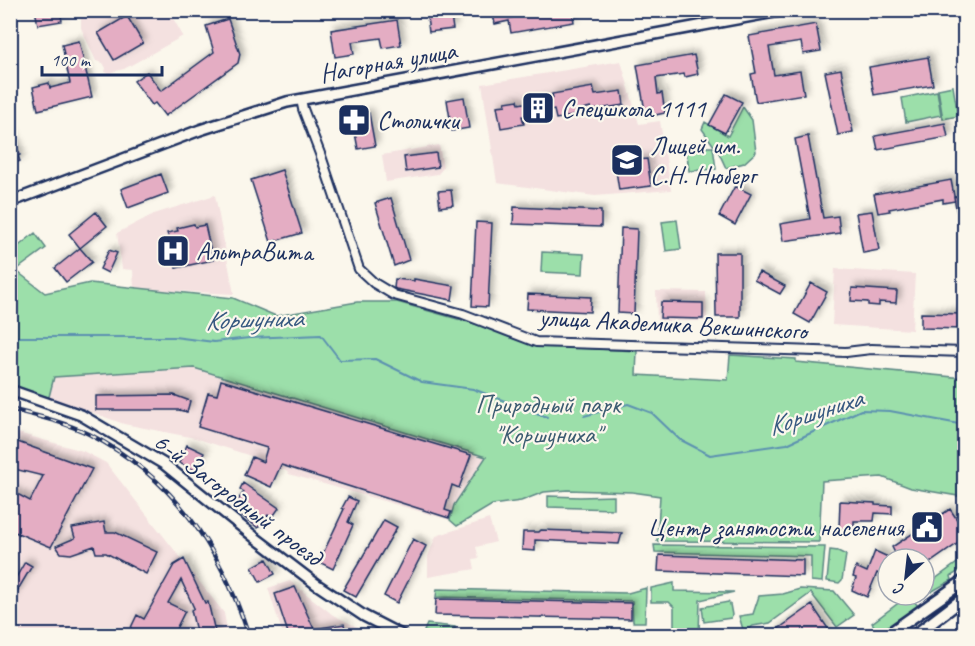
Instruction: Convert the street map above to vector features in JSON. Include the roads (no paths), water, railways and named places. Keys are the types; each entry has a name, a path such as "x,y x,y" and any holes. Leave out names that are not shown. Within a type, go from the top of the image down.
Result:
{"main road":[{"path":"886,636 964,581"},
{"path":"914,636 964,598"}],"street":[{"name":"Нагорная улица","path":"10,202 200,130 302,99 612,44 785,10"},
{"name":"улица Академика Векшинского","path":"302,99 303,109 359,269 374,283 394,295 463,314 536,342 846,352 871,349 964,352"},
{"name":"6-й Загородный проезд","path":"10,390 81,415 165,464 316,584 364,616 403,636"}],"waterway":[{"name":"Коршуниха","path":"10,337 174,337 214,342 321,335 340,360 375,359 422,382 473,389 547,417"},
{"name":"Коршуниха","path":"584,416 628,404 652,413 679,439 710,455 787,444 861,410 890,411 964,425"}],"railway":[{"path":"10,409 89,434 146,472 190,518 208,545 224,573 249,636"}],"place":[{"name":"Спецшкола 1111","path":"538,108"},
{"name":"Столички","path":"354,120"},
{"name":"Лицей им. С.Н. Нюберг","path":"627,160"},
{"name":"АльтраВита","path":"173,251"},
{"name":"Центр занятости населения","path":"927,527"}],"park label":[{"name":"Природный парк \"Коршуниха\"","path":"548,418"}]}
